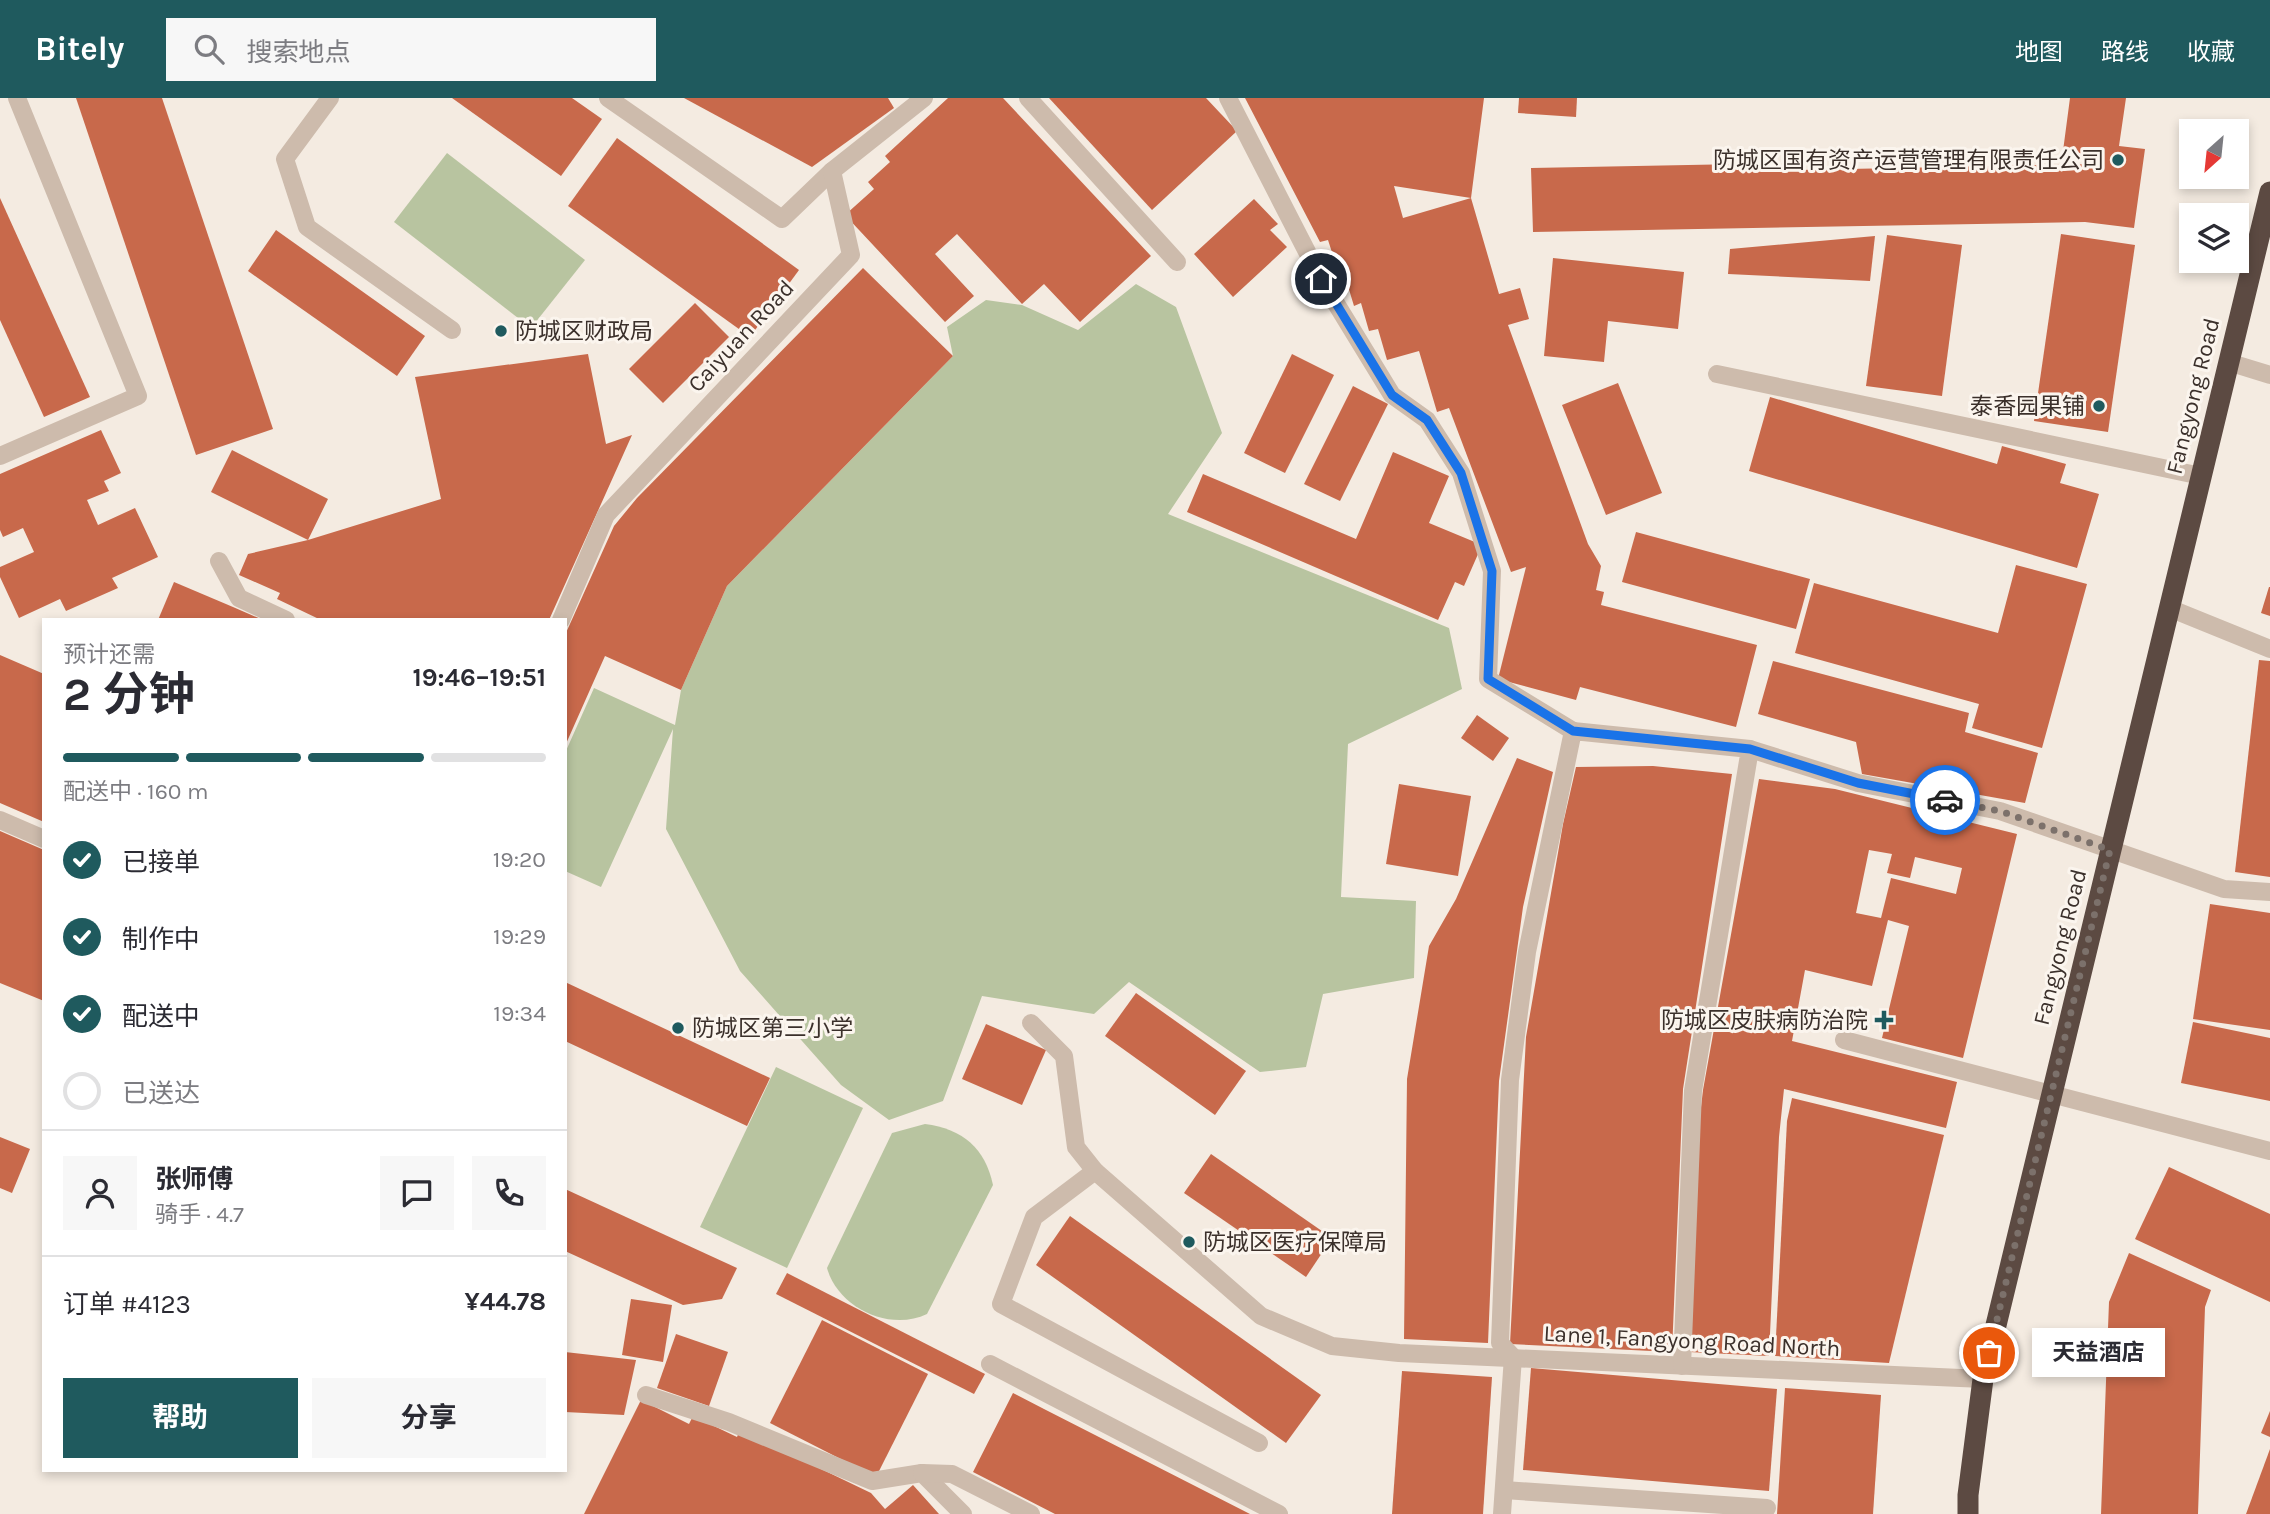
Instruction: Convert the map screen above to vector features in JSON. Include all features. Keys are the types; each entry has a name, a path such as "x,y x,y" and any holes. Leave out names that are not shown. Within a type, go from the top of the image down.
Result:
{"highway":[{"name":"Fangyong Road","path":"1968,1514 1983,1379 2270,192"}],"street":[{"path":"0,456 138,396 17,98"},
{"path":"330,98 285,159 307,227 452,330"},
{"path":"608,98 782,219 832,171 924,98"},
{"path":"1028,98 1177,262"},
{"path":"1228,98 1321,279 1392,395 1427,420 1461,473 1492,571 1488,679 1573,731 1750,749 1858,783 2000,811 2224,889 2270,892"},
{"name":"Caiyuan Road","path":"562,618 606,515 851,255 832,171"},
{"path":"2228,362 2270,375"},
{"path":"1717,374 2201,476"},
{"path":"219,561 239,598 282,618"},
{"path":"2169,608 2270,649"},
{"path":"1502,1514 1513,1357 1500,1343 1510,1080 1527,952 1573,731"},
{"path":"1682,1366 1693,1091 1750,749"},
{"path":"0,820 42,838"},
{"name":"Lane 1, Fangyong Road North","path":"1031,1023 1065,1056 1076,1147 1095,1171 1261,1316 1332,1346 1399,1353 1983,1379"},
{"path":"1844,1040 2270,1151"},
{"path":"1095,1171 1034,1217 1001,1304 1259,1443"},
{"path":"990,1364 1279,1514"},
{"path":"646,1395 729,1422 872,1481 922,1473 952,1474 1031,1514"},
{"path":"922,1473 962,1514"},
{"path":"1504,1490 1767,1508"}],"green space":[{"path":"447,153 585,260 531,328 394,222"},
{"path":"1136,284 1176,307 1222,433 1168,514 1449,628 1462,689 1348,744 1341,897 1416,901 1414,978 1323,994 1306,1067 1260,1072 1129,982 1094,1014 982,996 943,1101 889,1120 841,1085 740,971 666,829 673,729 601,887 567,872 567,749 594,688 675,725 681,690 727,586 953,356 947,327 986,300 1022,305 1078,330"},
{"path":"776,1067 863,1108 787,1268 700,1227"},
{"path":"925,1124 951,1130 970,1142 984,1161 993,1185 927,1314 913,1319 882,1318 867,1313 842,1295 827,1268 892,1133"}],"building":[{"path":"76,98 162,98 273,429 196,455"},
{"path":"452,98 572,98 602,119 561,176"},
{"path":"684,98 888,98 894,108 812,167"},
{"path":"948,98 1003,98 1151,256 1080,322 1044,284 1022,304 957,234 935,254 974,296 945,322 845,215 874,189 868,182 890,162 885,156"},
{"path":"1049,98 1206,98 1237,131 1152,210"},
{"path":"1245,98 1484,98 1471,198 1499,294 1520,288 1529,319 1508,325 1588,544 1601,566 1596,590 1604,592 1601,605 1757,645 1736,727 1580,687 1576,700 1498,679 1526,567 1511,572 1449,408 1437,412 1419,351 1387,360 1378,329 1369,331 1361,303 1354,306 1344,273 1339,274 1328,240 1320,242","holes":["1394,186 1471,198 1403,218"]},
{"path":"1519,98 1577,98 1576,117 1518,113"},
{"path":"2070,98 2126,98 2119,146 2145,149 2134,228 2085,222 1533,232 1531,168 1798,163 1798,170 2093,164 2094,155 2063,151"},
{"path":"617,138 799,270 750,337 568,206"},
{"path":"0,198 90,397 44,417 0,320"},
{"path":"1254,199 1278,224 1270,230 1287,247 1233,297 1194,254"},
{"path":"276,230 425,336 397,376 248,271"},
{"path":"2061,234 2135,245 2108,432 2034,421"},
{"path":"1887,235 1962,245 1942,396 1866,386"},
{"path":"1875,236 1870,281 1728,274 1730,249"},
{"path":"1553,258 1684,272 1678,329 1608,321 1604,362 1544,356"},
{"path":"863,268 953,356 727,586 681,690 605,656 567,742 567,631 614,526 637,498"},
{"path":"695,303 729,337 663,403 629,369"},
{"path":"588,354 606,444 632,435 550,618 317,618 277,599 280,593 239,575 248,554 308,540 441,499 415,377"},
{"path":"1292,354 1334,375 1285,473 1244,453"},
{"path":"1618,383 1662,493 1606,515 1562,405"},
{"path":"1353,386 1388,404 1340,501 1304,484"},
{"path":"1770,397 1997,464 2002,446 2066,464 2060,483 2099,494 2077,568 1749,471"},
{"path":"101,430 121,473 104,481 109,491 87,500 98,525 135,508 158,557 112,578 118,588 66,611 60,599 19,618 0,577 0,567 34,552 23,528 3,537 0,530 0,474"},
{"path":"232,450 328,499 308,540 211,492"},
{"path":"1393,452 1449,476 1429,523 1482,545 1464,586 1455,582 1438,620 1187,512 1203,474 1356,539"},
{"path":"1636,532 1810,579 1796,629 1622,582"},
{"path":"2016,565 2087,584 2042,748 1972,728 1979,704 1795,653 1814,583 1998,633"},
{"path":"174,582 258,618 159,618"},
{"path":"2270,587 2270,616 2261,613"},
{"path":"0,655 42,673 42,821 0,803"},
{"path":"2259,660 2270,661 2270,877 2235,872"},
{"path":"1773,661 1969,713 1965,732 2038,753 2025,803 1862,774 1856,742 1758,714"},
{"path":"1477,715 1509,738 1493,761 1461,738"},
{"path":"1517,758 1553,772 1523,907 1499,1081 1488,1343 1404,1339 1407,1079 1429,946 1456,899"},
{"path":"1653,766 1732,774 1683,1089 1672,1352 1510,1344 1526,1037 1563,824 1576,767"},
{"path":"1759,779 1835,789 2017,834 1963,1058 1882,1038 1909,926 1888,920 1872,986 1805,970 1792,1041 1957,1082 1946,1128 1784,1089 1779,1137 1769,1356 1689,1352 1698,1133 1703,1090","holes":["1869,850 1892,854 1887,873 1910,878 1915,857 1962,868 1956,894 1891,878 1881,918 1856,913"]},
{"path":"1399,784 1471,796 1458,876 1386,864"},
{"path":"0,831 42,849 42,1000 0,983"},
{"path":"2210,904 2270,913 2270,1030 2193,1019"},
{"path":"567,983 770,1078 747,1126 567,1042"},
{"path":"1136,993 1246,1071 1215,1115 1105,1036"},
{"path":"2193,1022 2270,1038 2270,1101 2181,1083"},
{"path":"986,1024 1046,1050 1022,1105 962,1079"},
{"path":"1792,1098 1944,1135 1889,1363 1775,1356 1787,1121"},
{"path":"0,1137 30,1149 12,1193 0,1188"},
{"path":"1211,1154 1332,1238 1306,1277 1184,1193"},
{"path":"2169,1167 2270,1214 2270,1302 2135,1239"},
{"path":"567,1190 737,1268 722,1299 683,1305 567,1252"},
{"path":"1070,1216 1321,1395 1286,1443 1036,1265"},
{"path":"2129,1253 2211,1290 2205,1307 2198,1514 2101,1514 2109,1302"},
{"path":"787,1273 985,1374 974,1394 776,1294"},
{"path":"631,1299 672,1305 663,1362 622,1355"},
{"path":"822,1320 928,1374 876,1477 770,1423"},
{"path":"676,1334 728,1352 709,1406 657,1388"},
{"path":"567,1352 636,1360 624,1415 567,1412"},
{"path":"1531,1368 1777,1389 1769,1491 1523,1470"},
{"path":"1402,1371 1492,1377 1483,1514 1392,1514"},
{"path":"1785,1388 1881,1395 1873,1514 1777,1514"},
{"path":"1013,1393 1250,1514 1055,1514 973,1472"},
{"path":"641,1400 689,1424 693,1416 737,1437 740,1430 871,1493 885,1509 913,1485 939,1514 584,1514"},
{"path":"2270,1411 2270,1437 2261,1433"},
{"path":"2270,1449 2270,1514 2246,1514"}],"way so far":[{"path":"1945,800 2000,811 2110,850 1989,1353"}],"place":[{"name":"防城区国有资产运营管理有限责任公司","path":"2118,160"},
{"name":"防城区财政局","path":"501,331"},
{"name":"泰香园果铺","path":"2099,406"},
{"name":"防城区皮肤病防治院","path":"1884,1020"},
{"name":"防城区第三小学","path":"678,1028"},
{"name":"防城区医疗保障局","path":"1189,1242"},
{"name":"天益酒店","path":"1989,1353"}],"route":[{"path":"1321,279 1392,395 1427,420 1461,473 1492,571 1488,679 1573,731 1750,749 1858,783 1945,800"}]}
